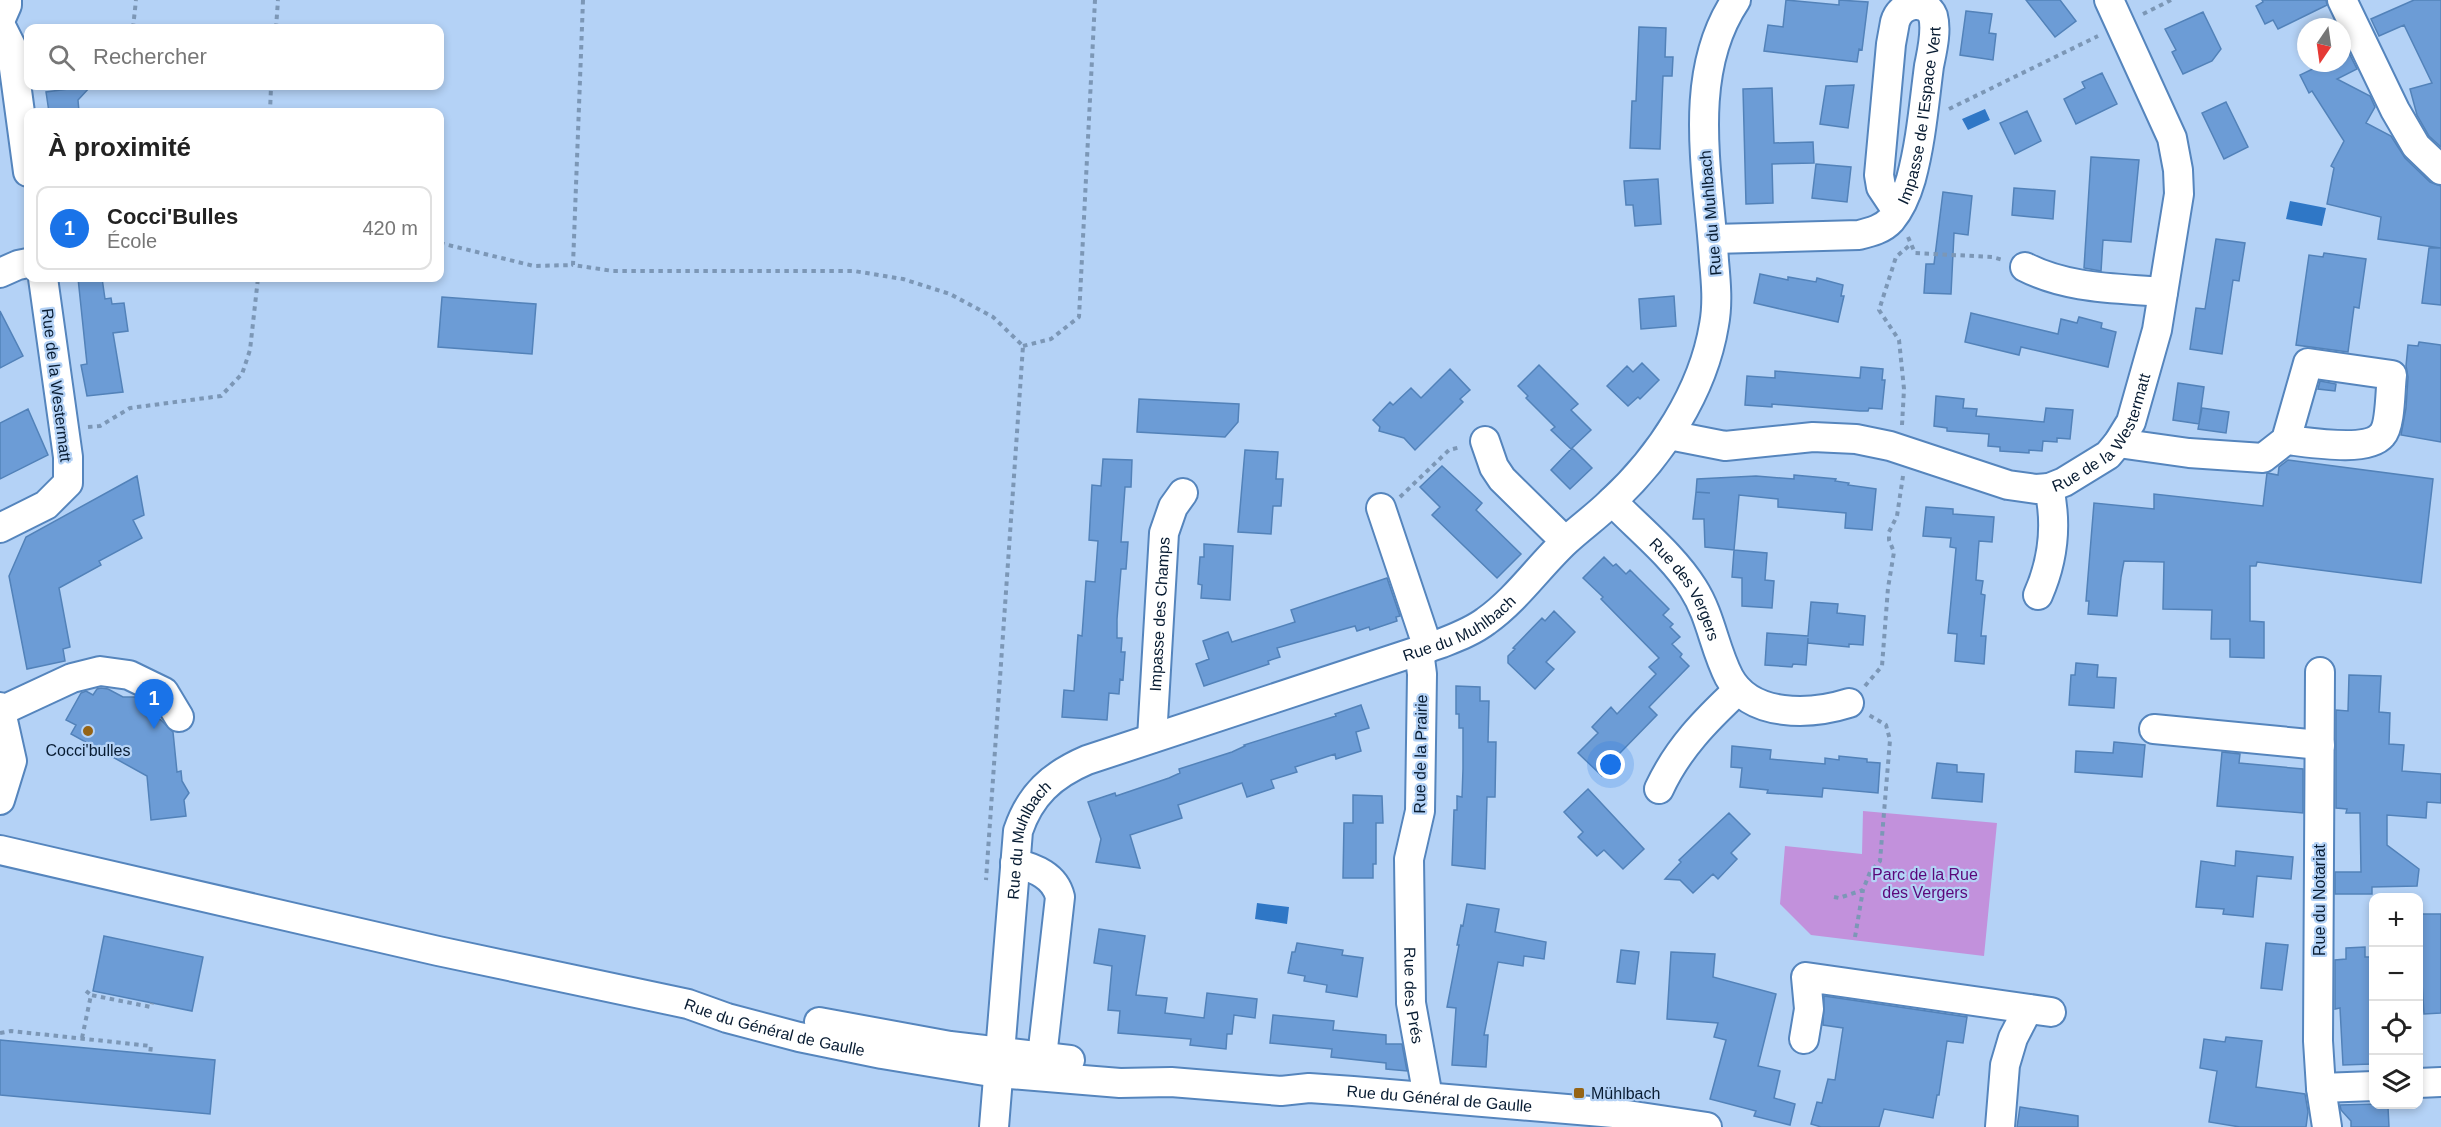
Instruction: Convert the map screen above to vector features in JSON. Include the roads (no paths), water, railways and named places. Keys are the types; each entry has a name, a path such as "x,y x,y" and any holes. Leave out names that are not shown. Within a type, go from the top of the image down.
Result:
{"street":[{"path":"7,0 0,23 11,46 24,142"},
{"name":"Rue du Muhlbach","path":"994,1127 1018,831 1029,804 1047,783 1070,767 1424,649 1460,636 1485,622 1512,598 1565,541 1612,501 1651,459 1668,435 1695,386 1712,335 1716,294 1704,145 1707,92 1717,37 1736,0"},
{"name":"Rue de la Westermatt","path":"1668,435 1725,446 1790,439 1838,438 1875,442 2008,485 2024,488 2049,488 2080,474 2108,455 2131,422 2154,347 2169,249 2178,208 2177,162 2172,138 2109,0"},
{"path":"2342,0 2395,110 2416,146 2441,170"},
{"name":"Impasse de l'Espace Vert","path":"1713,239 1859,235 1883,227 1897,211 1911,180 1932,45 1933,16 1925,6 1918,3 1908,3 1898,13 1891,44 1879,162 1881,187 1897,211"},
{"path":"0,273 24,264"},
{"path":"2025,267 2042,276 2073,284 2163,292"},
{"name":"Rue de la Westermatt","path":"0,528 46,505 68,483 68,457 44,282"},
{"path":"2118,443 2189,453 2263,458 2286,440"},
{"path":"1485,441 1494,467 1502,479 1565,541"},
{"path":"2038,595 2045,580 2052,548 2054,522 2049,488"},
{"name":"Impasse des Champs","path":"1152,738 1164,533 1173,507 1182,493"},
{"name":"Rue des Vergers","path":"1612,501 1692,585 1711,623 1722,661 1738,690"},
{"name":"Rue de la Prairie","path":"1381,508 1424,649 1420,811 1409,859 1410,892"},
{"path":"0,800 12,761 0,709 72,678 100,671 129,675 164,692 179,717"},
{"name":"Rue du Notariat","path":"2320,672 2318,1041 2321,1088 2327,1127"},
{"path":"1659,789 1670,766 1688,740 1738,690 1750,699 1781,709 1823,710 1849,704"},
{"path":"2154,729 2320,745"},
{"name":"Rue du Général de Gaulle","path":"0,850 426,948 687,1005 799,1037 882,1054 998,1063 1120,1083 1171,1082 1274,1091 1309,1088 1614,1113 1707,1127"},
{"path":"1015,862 1036,869 1053,880 1058,887 1060,897 1042,1057"},
{"name":"Rue des Prés","path":"1410,892 1412,1011 1428,1097"},
{"path":"1804,1039 1809,1009 1806,977 2039,1010 2013,1038 2005,1065 2000,1127"},
{"name":"Rue du Général de Gaulle","path":"998,1063 1042,1057 1106,1063 1171,1082"},
{"path":"2423,1083 2441,1082"},
{"path":"2321,1088 2369,1086"}],"water":[{"path":"1985,109 1990,120 1968,130 1962,119"},
{"path":"2290,201 2326,208 2322,226 2286,219"},
{"path":"1257,903 1289,907 1287,924 1255,919"}],"place":[{"name":"Cocci'Bulles","path":"154,729"},
{"name":"Cocci'bulles","path":"88,731"},
{"name":"Mühlbach","path":"1579,1093"}],"park label":[{"name":"Parc de la Rue des Vergers","path":"1925,883"}]}
